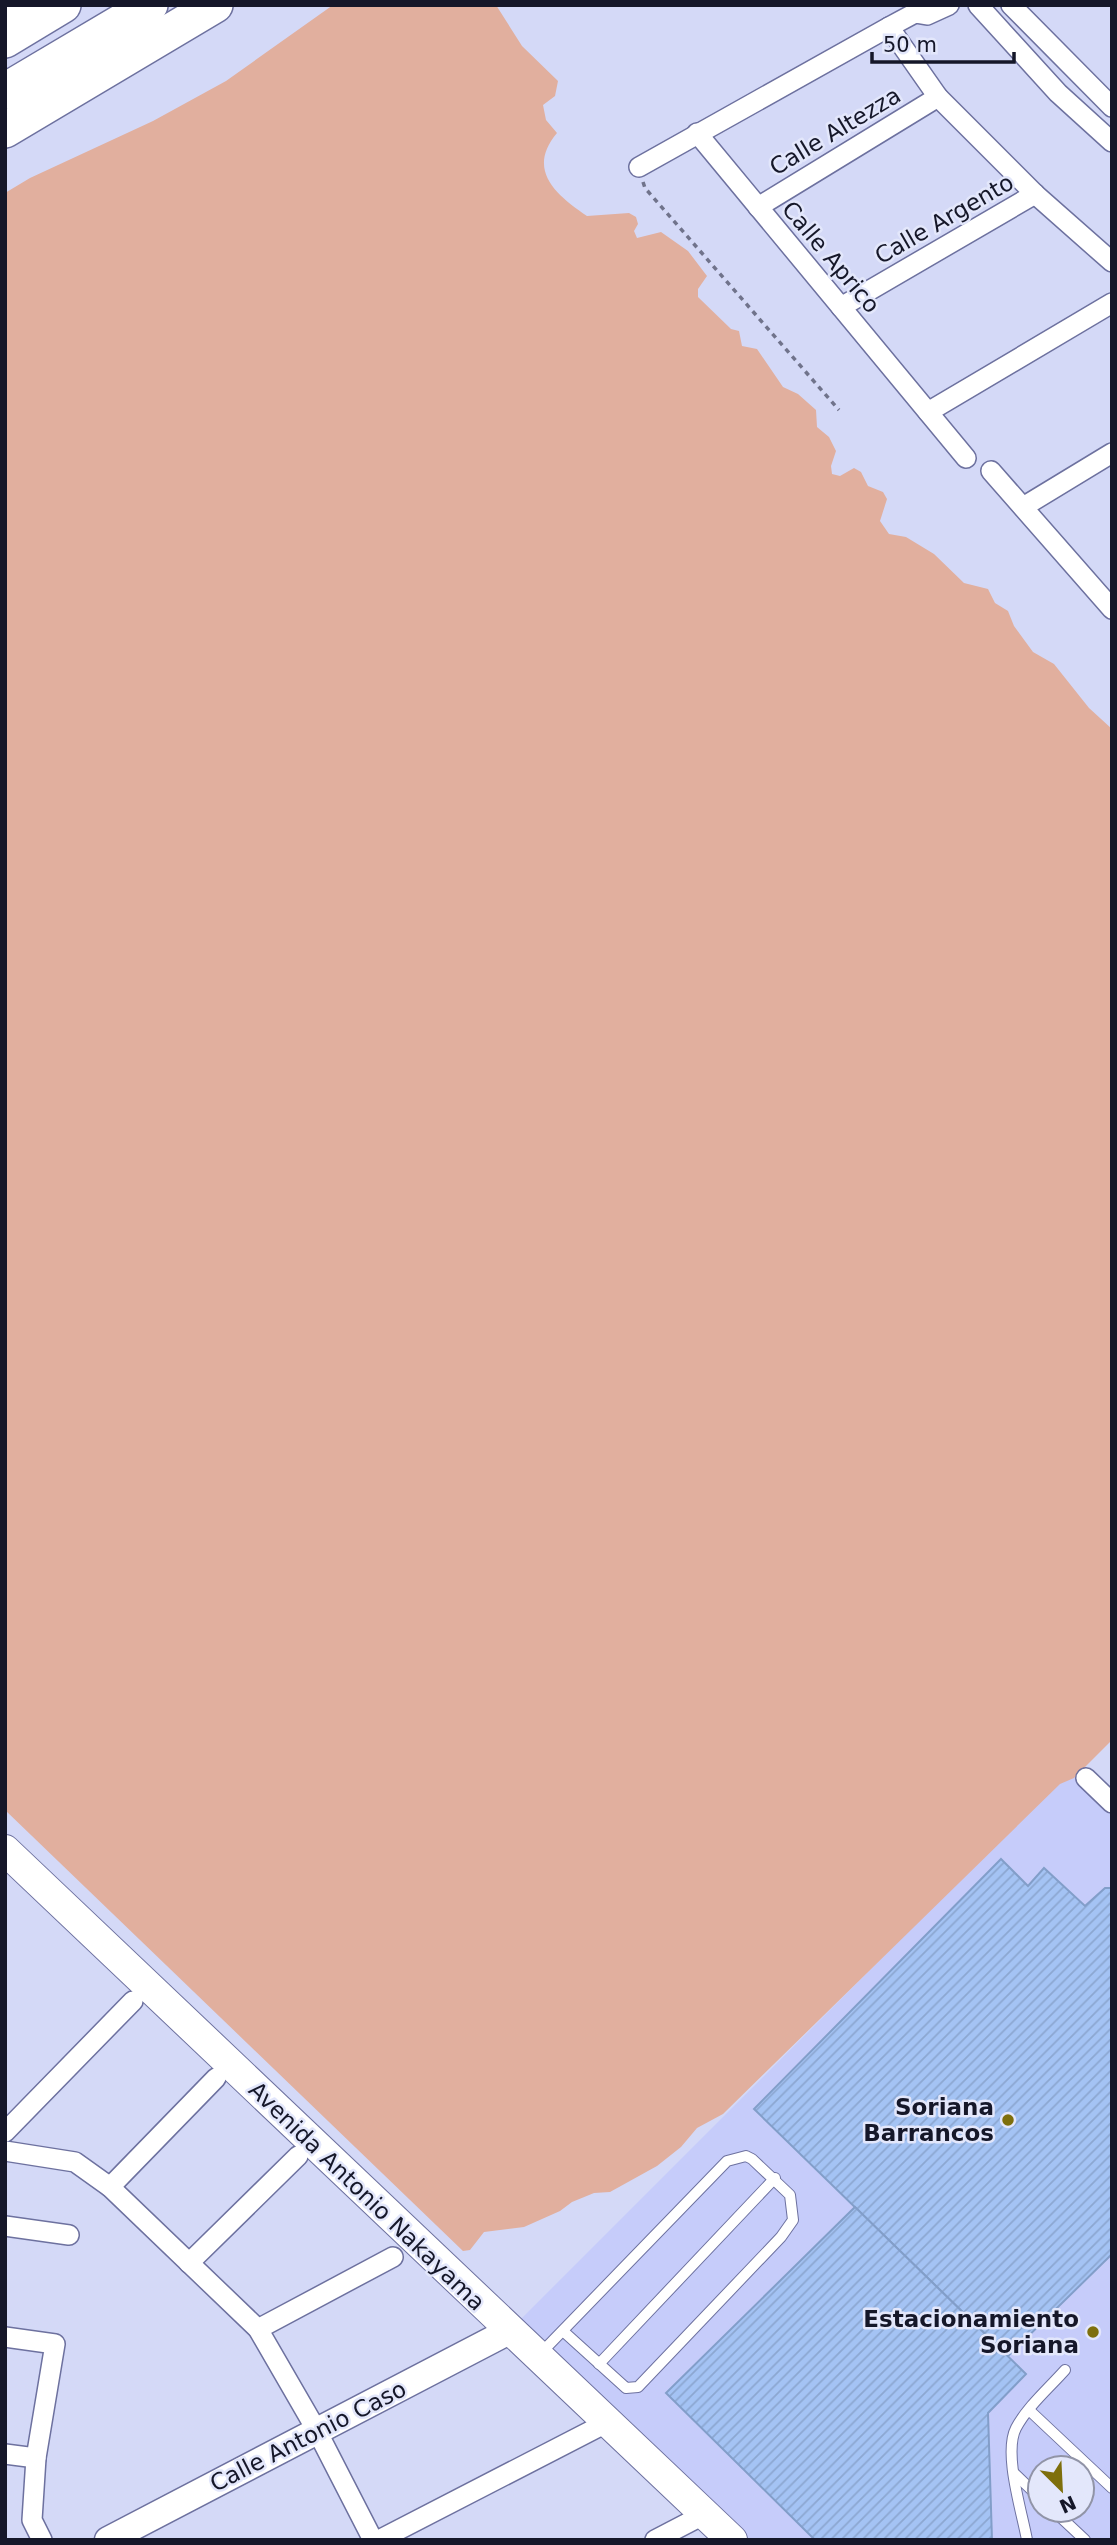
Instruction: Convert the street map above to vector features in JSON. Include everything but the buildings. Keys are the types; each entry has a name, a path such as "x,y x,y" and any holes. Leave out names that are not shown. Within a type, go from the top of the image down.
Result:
{"highway":[{"path":"5,8 10,5"},
{"path":"5,40 63,5"},
{"path":"5,91 150,5"},
{"path":"5,130 215,5"}],"main road":[{"name":"Avenida Antonio Nakayama","path":"5,1850 732,2540"}],"street":[{"path":"639,167 916,9 927,15 948,5"},
{"path":"978,5 1058,93 1112,142"},
{"path":"1011,5 1112,107"},
{"path":"888,27 938,97 1035,194 1112,262"},
{"name":"Calle Altezza","path":"758,207 938,97"},
{"name":"Calle Aprico","path":"697,133 966,458"},
{"name":"Calle Argento","path":"841,307 1035,194"},
{"path":"928,412 1112,303"},
{"path":"1023,507 1112,453"},
{"path":"991,471 1112,609"},
{"path":"1086,1778 1112,1804"},
{"path":"5,2132 133,2001"},
{"path":"110,2187 216,2078"},
{"path":"5,2151 75,2162 110,2187 258,2329 317,2431 373,2540"},
{"path":"189,2263 298,2156"},
{"path":"5,2227 69,2235"},
{"path":"258,2329 393,2258"},
{"name":"Calle Antonio Caso","path":"108,2540 509,2331"},
{"path":"5,2337 55,2344 36,2458 32,2520 42,2540"},
{"path":"379,2540 608,2422"},
{"path":"5,2454 36,2458"},
{"path":"655,2540 705,2514"}],"lane":[{"path":"537,2357 727,2161 746,2156 775,2178 790,2195 793,2220 763,2257 638,2387 626,2388 563,2331"},
{"path":"599,2364 775,2178"},
{"path":"1027,2540 1014,2474 1013,2436 1029,2410 1065,2370"},
{"path":"1029,2410 1112,2488"},
{"path":"1014,2474 1026,2485"},
{"path":"1068,2524 1085,2540"}],"path":[{"path":"639,167 645,188 839,410"}],"shaded area":[{"path":"333,5 496,5 522,46 558,81 555,96 543,105 546,120 557,133 548,146 544,159 549,181 556,190 587,216 629,213 636,217 638,224 634,231 637,238 661,232 688,251 707,276 698,289 698,297 731,329 739,331 742,346 757,349 783,387 798,394 816,410 817,427 829,437 836,451 831,466 832,474 840,476 854,468 861,472 868,486 883,492 887,499 880,521 889,534 906,537 934,554 964,583 988,589 995,603 1008,611 1014,626 1033,652 1054,664 1089,708 1112,729 1112,1740 1074,1778 1060,1784 723,2114 697,2128 681,2147 657,2166 610,2192 594,2193 524,2227 484,2232 470,2250 463,2251 5,1810 5,193 30,178 153,121 226,81"},
{"path":"1074,1766 1112,1803 1112,2540 727,2540 509,2331"}],"place":[{"name":"Soriana Barrancos","path":"1008,2120"},
{"name":"Estacionamiento Soriana","path":"1093,2332"}]}
